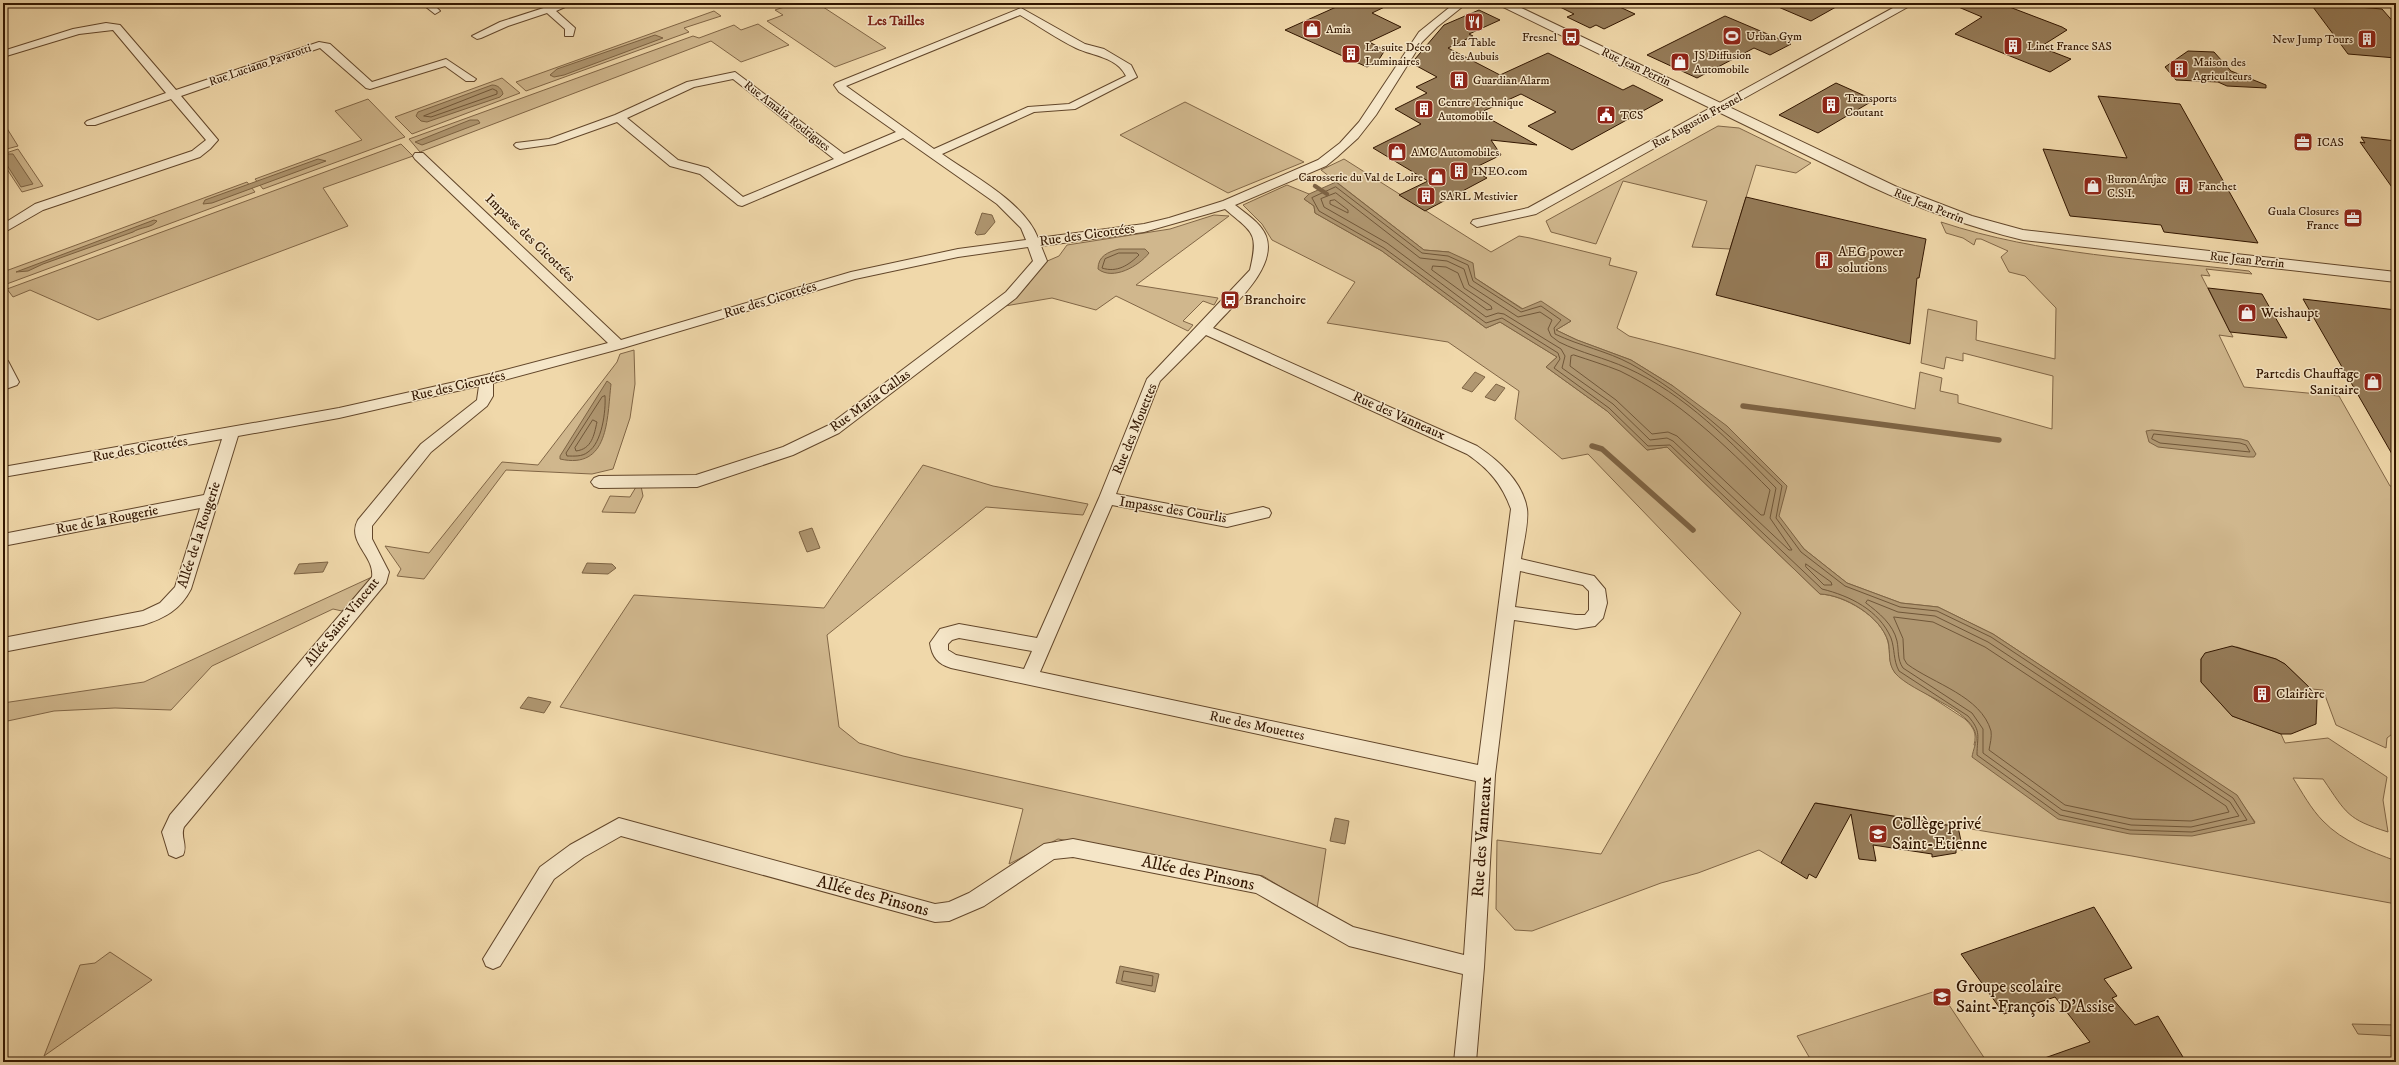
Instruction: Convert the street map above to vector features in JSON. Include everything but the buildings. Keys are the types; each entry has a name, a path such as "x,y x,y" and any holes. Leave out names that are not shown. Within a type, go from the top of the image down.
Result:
{"street":[{"path":"426,3 435,11"},
{"path":"477,36 569,3"},
{"name":"Rue des Cicottées","path":"3,472 339,413 486,380 618,345 851,276 943,256 1034,242 1144,228 1173,221 1227,204 1322,163 1336,154 1344,146 1387,90 1418,39 1432,25 1462,3"},
{"name":"Rue Jean Perrin","path":"1501,3 1875,183 1932,209 1980,225 2023,235 2396,277"},
{"name":"Rue Augustin Fresnel","path":"1477,223 1532,211 1910,3"},
{"path":"549,10 570,28 569,34"},
{"path":"934,153 1032,109 1071,106 1132,77 1127,66 1100,51 1081,46 1021,11 840,85 843,90 1001,201 1027,227 1034,242"},
{"path":"3,54 108,25 116,27 172,95 212,138 206,147 196,154 39,207 3,229"},
{"name":"Rue Luciano Pavarotti","path":"91,122 319,45 326,46 370,86 446,62 470,79"},
{"name":"Rue Amalia Rodrigues","path":"520,145 551,142 619,117 643,105 716,76 734,75 842,159"},
{"name":"Rue Amalia Rodrigues","path":"619,117 674,163 704,171 742,202 904,133"},
{"name":"Impasse des Cicottées","path":"419,156 618,345"},
{"name":"Rue des Mouettes","path":"1029,677 1107,498 1154,379 1204,329 1256,271 1261,257 1262,247 1259,234 1250,223 1227,204"},
{"name":"Rue Maria Callas","path":"600,482 698,481 788,451 834,429 1011,295 1040,261 1034,242"},
{"name":"Rue des Vanneaux","path":"1204,329 1424,427 1472,450 1490,461 1512,489 1519,510 1486,775 1474,968 1465,1062"},
{"path":"3,364 12,382 3,385"},
{"name":"Allée Saint-Vincent","path":"176,849 172,832 177,821 380,579 380,566 364,540 362,529 364,524 426,448 482,403 486,396 486,380"},
{"name":"Allée de la Rougerie","path":"3,645 143,618 160,613 175,602 183,589 231,433"},
{"name":"Impasse des Courlis","path":"1107,498 1227,521 1263,513"},
{"name":"Rue de la Rougerie","path":"3,540 210,500"},
{"path":"1507,613 1576,622 1589,621 1597,613 1600,603 1597,589 1588,580 1513,563"},
{"name":"Rue des Mouettes","path":"1042,646 959,630 946,634 939,643 940,653 951,661 1486,775"},
{"name":"Allée des Pinsons","path":"493,959 547,873 577,851 619,827 935,913 951,911 968,905 1051,850 1073,848 1260,885 1349,936 1474,968"}],"shaded area":[{"path":"797,3 817,3 886,48 835,67 767,21 783,15 775,10"},
{"path":"714,11 721,16 684,28 689,32 526,91 516,82"},
{"path":"758,24 789,45 741,62 711,41 420,152 409,139 693,36 699,38 734,25 741,30"},
{"path":"502,78 520,93 412,134 395,117"},
{"path":"368,99 405,137 263,189 255,179 362,140 335,111"},
{"path":"1185,102 1304,162 1228,193 1120,135"},
{"path":"3,122 18,146 3,150"},
{"path":"1718,126 1739,128 1811,163 1796,173 1756,165 1730,249 1692,247 1707,201 1623,181 1596,244 1551,232 1546,221"},
{"path":"401,144 413,156 323,188 348,226 98,320 30,290 13,297 7,289"},
{"path":"18,149 43,186 22,192 3,163 3,154"},
{"path":"1344,159 1491,252 1519,236 1611,258 1609,265 1637,272 1617,328 1629,336 1915,409 1920,372 1942,378 1940,391 1958,395 1958,403 2052,429 2053,376 1963,353 1963,361 1946,357 1944,369 1921,363 1928,309 1977,321 1976,340 2055,359 2056,308 2025,276 2009,272 2001,257 2008,251 1981,239 1976,239 1974,245 1963,238 1946,233 1941,222 2016,242 2055,249 2132,259 2249,271 2252,274 2206,269 2210,276 2201,275 2233,337 2219,335 2244,387 2339,396 2390,486 2396,487 2396,731 2387,738 2386,748 2336,725 2323,690 2311,689 2285,664 2276,659 2237,647 2205,654 2201,659 2201,682 2232,716 2281,734 2285,743 2328,738 2387,777 2383,800 2388,832 2364,823 2349,814 2343,808 2323,779 2293,778 2323,821 2339,835 2357,845 2396,861 2396,904 2132,856 1816,803 1781,863 1759,850 1698,873 1661,883 1532,931 1515,930 1496,909 1497,840 1601,854 1741,613 1588,454 1562,459 1515,419 1519,391 1448,342 1327,323 1355,282 1272,240 1262,224 1243,205 1287,185 1309,194 1304,199 1314,206 1315,213 1382,251 1486,328 1500,322 1557,357 1546,367 1607,411 1647,450 1667,447 1820,594 1840,598 1861,609 1870,616 1884,633 1888,642 1890,662 1896,674 1965,719 1974,731 1974,745 2255,822 2236,795 1993,634 1938,607 1901,603 1847,583 1804,549 1673,386 1631,360 1577,340 1556,330 1571,321 1523,309 1475,278 1449,252 1424,250 1321,170"},
{"path":"247,182 255,192 4,285 3,272"},
{"path":"1214,215 1229,216 1136,285 1218,298 1214,305 1203,301 1183,321 1193,325 1188,331 1116,296 1096,310 1052,298 1005,306 1026,287 1045,262 1059,256 1067,245 1170,229"},
{"path":"634,350 635,384 630,418 613,469 592,474 506,470 424,579 397,576 401,569 385,546 429,553 502,462 538,465 617,362 620,354"},
{"path":"923,465 993,486 1088,504 1083,515 986,507 827,635 839,727 859,743 903,756 1326,849 1317,909 1263,876 1058,839 1009,864 1023,809 560,707 634,595 824,608"},
{"path":"641,486 643,496 635,513 602,512 610,496 630,497 636,487"},
{"path":"372,577 342,611 333,609 212,666 171,710 115,708 54,711 3,722 3,703 144,682"},
{"path":"110,952 152,980 44,1056 80,965 95,963"},
{"path":"1939,990 1987,1062 1812,1062 1797,1036"},
{"path":"2352,1024 2396,1025 2396,1036 2358,1034"}],"water":[{"path":"655,35 663,38 564,75 554,77 550,75 557,69"},
{"path":"492,85 502,90 503,94 500,97 427,122 421,121 416,116 418,112"},
{"path":"470,120 478,120 480,123 422,145 415,142"},
{"path":"13,154 33,184 21,187 3,159 3,156"},
{"path":"318,159 326,161 212,203 203,204 205,200"},
{"path":"1336,182 1424,250 1449,252 1473,263 1475,278 1522,309 1541,301 1571,321 1556,330 1577,340 1631,360 1673,386 1727,426 1787,486 1779,516 1804,549 1847,583 1901,603 1938,607 1993,634 2237,795 2255,823 2192,836 2130,834 2058,819 1972,757 1976,736 1972,726 1954,709 1914,687 1895,673 1890,661 1888,641 1878,623 1870,615 1840,598 1820,594 1667,447 1647,450 1607,411 1546,367 1557,357 1500,322 1486,328 1382,251 1315,213 1314,206 1304,199 1309,194"},
{"path":"982,213 992,215 995,222 985,234 977,235 975,233"},
{"path":"154,220 157,221 149,226 43,264 28,271 16,272"},
{"path":"1119,249 1145,249 1149,253 1139,263 1118,273 1104,272 1098,269 1098,265 1104,255"},
{"path":"1475,372 1485,377 1472,392 1462,388"},
{"path":"607,381 611,384 606,426 597,449 588,457 576,460 560,459 560,456"},
{"path":"1496,384 1505,388 1495,401 1485,397"},
{"path":"2152,430 2241,439 2248,441 2256,454 2254,457 2248,457 2158,447 2149,442 2146,431"},
{"path":"812,528 820,548 807,552 799,532"},
{"path":"328,562 323,572 294,574 299,564"},
{"path":"587,563 612,564 616,568 608,574 582,573"},
{"path":"528,697 551,702 544,713 520,708"},
{"path":"1335,818 1349,821 1345,844 1330,841"},
{"path":"1120,966 1159,974 1155,992 1116,983"}],"waterway":[{"path":"1315,186 1327,194"},
{"path":"1743,406 1999,440"},
{"path":"1592,446 1602,449 1693,530"}],"place":[{"name":"La Table des Aubuis","path":"1474,22"},
{"name":"Amia","path":"1312,29"},
{"name":"Urban Gym","path":"1732,36"},
{"name":"Fresnel","path":"1571,37"},
{"name":"New Jump Tours","path":"2367,39"},
{"name":"Linet France SAS","path":"2013,46"},
{"name":"La suite Déco Luminaires","path":"1351,54"},
{"name":"JS Diffusion Automobile","path":"1680,62"},
{"name":"Maison des Agriculteurs","path":"2179,69"},
{"name":"Guardian Alarm","path":"1459,80"},
{"name":"Transports Coutant","path":"1831,105"},
{"name":"Centre Technique Automobile","path":"1424,109"},
{"name":"TCS","path":"1606,115"},
{"name":"ICAS","path":"2303,142"},
{"name":"AMC Automobiles","path":"1397,152"},
{"name":"INEO.com","path":"1459,171"},
{"name":"Carosserie du Val de Loire","path":"1437,177"},
{"name":"Buron Anjac C.S.I.","path":"2093,186"},
{"name":"Fanchet","path":"2184,186"},
{"name":"SARL Mestivier","path":"1426,196"},
{"name":"Guala Closures France","path":"2353,218"},
{"name":"AEG power solutions","path":"1824,260"},
{"name":"Branchoire","path":"1230,300"},
{"name":"Weishaupt","path":"2247,313"},
{"name":"Partedis Chauffage Sanitaire","path":"2373,382"},
{"name":"Clairière","path":"2262,694"},
{"name":"Collège privé Saint-Etienne","path":"1878,834"},
{"name":"Groupe scolaire Saint-François D'Assise","path":"1942,997"}],"district":[{"name":"Les Tailles","path":"896,21"}]}
